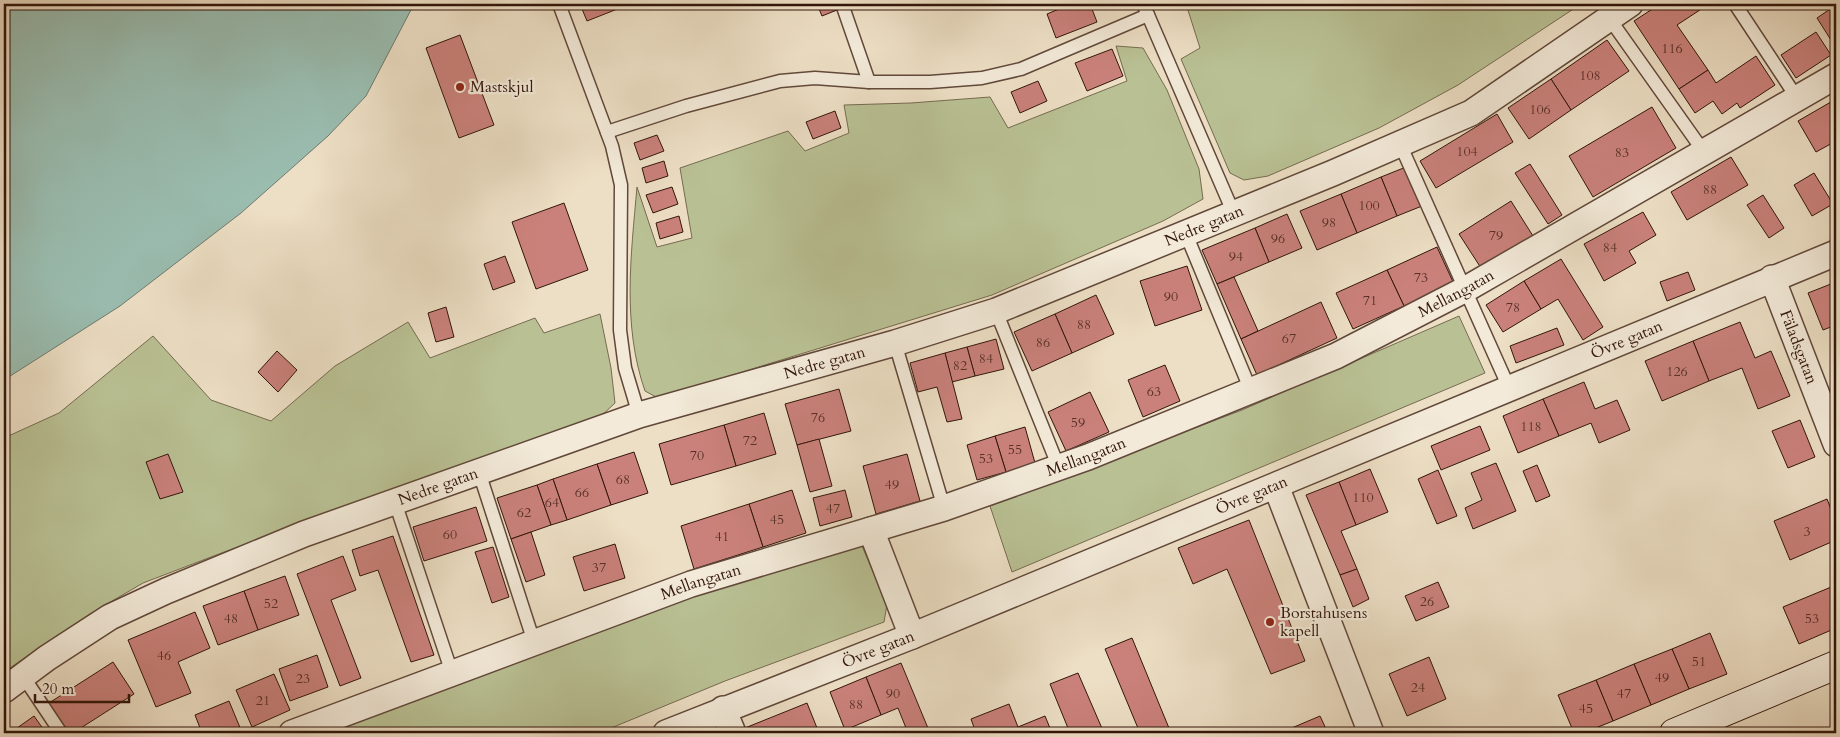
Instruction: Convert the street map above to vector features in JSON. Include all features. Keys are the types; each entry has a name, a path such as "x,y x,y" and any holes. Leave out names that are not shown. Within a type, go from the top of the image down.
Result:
{"street":[{"name":"Nedre gatan","path":"14,683 110,617 304,534 639,415 895,343 996,311 1234,214 1471,112 1630,4"},
{"name":"Mellangatan","path":"292,733 691,584 944,508 1059,468 1336,356 1466,289 1836,76"},
{"name":"Övre gatan","path":"666,733 912,636 1675,322 1772,278 1836,254"},
{"name":"Fäladsgatan","path":"1772,278 1836,444"},
{"path":"1276,486 1371,733"},
{"path":"871,530 912,636"},
{"path":"1674,733 1836,665"},
{"path":"723,709 733,733"}],"lane":[{"path":"559,4 607,132 621,185 623,229 620,276 620,330 625,368 639,415"},
{"path":"842,4 869,82"},
{"path":"1735,4 1798,98"},
{"path":"607,132 686,106 780,81 814,78 869,82 973,78 1021,70 1145,10 1234,214"},
{"path":"1609,18 1704,152"},
{"path":"1400,144 1510,390"},
{"path":"1186,234 1251,391"},
{"path":"996,311 1059,468"},
{"path":"895,343 944,508"},
{"path":"479,472 534,642"},
{"path":"395,502 452,673"},
{"path":"14,683 61,733"}],"shaded area":[{"path":"4,4 414,4 366,96 328,136 241,213 120,306 4,380"},
{"path":"1186,4 1581,4 1458,85 1379,128 1268,176 1244,180 1230,173 1181,59 1200,48"},
{"path":"1116,46 1143,48 1167,90 1199,169 1203,199 1163,221 992,295 658,398 645,391 633,341 630,290 632,238 637,187 657,247 692,238 680,168 788,131 805,151 849,133 844,105 911,103 990,97 1008,128 1127,81"},
{"path":"600,314 611,368 615,403 599,418 334,510 143,583 90,614 4,672 4,438 59,413 153,336 211,400 271,421 335,366 408,322 430,358 535,318 544,333"},
{"path":"1459,316 1485,373 1012,572 990,506 1242,410"},
{"path":"845,542 862,546 887,604 884,622 725,681 599,733 330,733 393,706"}],"building":[{"path":"580,4 630,4 587,21"},
{"path":"817,4 835,4 837,10 822,16"},
{"path":"1071,4 1090,4 1097,22 1056,38 1047,14"},
{"path":"1660,4 1709,4 1677,25 1708,70 1679,89 1634,21"},
{"path":"1836,5 1836,48 1817,18"},
{"path":"1816,32 1831,55 1796,78 1781,55"},
{"name":"Mastskjul","path":"460,35 494,125 459,138 426,48"},
{"path":"1607,40 1629,71 1571,110 1551,79"},
{"path":"1112,49 1123,76 1087,91 1075,63"},
{"path":"1756,56 1775,85 1740,108 1737,103 1722,114 1713,101 1695,113 1679,89 1708,70 1716,83"},
{"path":"1551,79 1571,110 1529,139 1508,108"},
{"path":"1038,81 1047,101 1020,113 1011,92"},
{"path":"1836,99 1836,141 1816,152 1798,121"},
{"path":"1652,107 1676,148 1593,197 1569,156"},
{"path":"835,111 841,128 813,139 806,122"},
{"path":"1497,114 1513,142 1436,188 1420,161"},
{"path":"657,135 664,151 640,160 634,143"},
{"path":"1731,157 1748,185 1687,220 1671,192"},
{"path":"664,161 668,176 646,183 642,168"},
{"path":"1530,164 1562,215 1548,224 1515,173"},
{"path":"1406,167 1422,206 1397,216 1381,177"},
{"path":"1814,173 1833,204 1812,216 1794,185"},
{"path":"1381,177 1397,216 1357,233 1341,194"},
{"path":"672,187 678,204 653,213 646,195"},
{"path":"1341,194 1357,233 1317,250 1300,211"},
{"path":"1763,195 1784,228 1769,238 1747,205"},
{"path":"1511,201 1533,236 1481,268 1459,234"},
{"path":"564,203 588,270 536,289 512,222"},
{"path":"1643,212 1656,235 1629,251 1636,263 1604,281 1584,244"},
{"path":"1287,214 1302,248 1269,262 1255,228"},
{"path":"679,216 683,232 660,239 656,223"},
{"path":"1255,228 1269,262 1217,284 1202,250"},
{"path":"1437,247 1454,284 1404,306 1387,270"},
{"path":"505,256 515,282 493,290 484,264"},
{"path":"1561,259 1603,327 1583,340 1558,299 1541,309 1524,281"},
{"path":"1187,266 1202,310 1155,326 1140,281"},
{"path":"1387,270 1404,306 1353,329 1336,293"},
{"path":"1688,272 1695,290 1667,301 1660,282"},
{"path":"1234,277 1258,331 1241,339 1217,284"},
{"path":"1524,281 1541,309 1503,332 1486,305"},
{"path":"1836,282 1836,325 1823,330 1808,293"},
{"path":"1096,295 1114,334 1072,353 1055,314"},
{"path":"1321,302 1337,338 1257,375 1241,339"},
{"path":"446,307 454,337 436,342 428,313"},
{"path":"1055,314 1072,353 1032,371 1014,332"},
{"path":"1740,322 1755,358 1771,351 1790,396 1758,409 1742,368 1709,381 1693,341"},
{"path":"1557,328 1564,345 1516,363 1510,346"},
{"path":"996,339 1004,369 975,376 967,347"},
{"path":"1693,341 1709,381 1662,401 1645,361"},
{"path":"967,347 975,376 952,382 945,353"},
{"path":"277,351 297,370 278,392 258,372"},
{"path":"945,353 962,419 947,422 937,387 918,392 910,363"},
{"path":"1165,365 1180,401 1143,417 1128,380"},
{"path":"1584,382 1595,409 1617,400 1630,430 1599,443 1591,423 1559,436 1543,399"},
{"path":"839,389 851,431 797,445 785,404"},
{"path":"1090,392 1109,432 1066,451 1048,412"},
{"path":"1543,399 1559,436 1518,453 1503,416"},
{"path":"764,413 776,454 736,466 724,425"},
{"path":"1800,420 1815,457 1788,468 1772,431"},
{"path":"724,425 736,466 671,485 659,444"},
{"path":"1480,426 1490,450 1441,470 1431,446"},
{"path":"1025,427 1035,463 1006,472 995,436"},
{"path":"995,436 1006,472 977,480 967,445"},
{"path":"819,439 832,486 810,492 797,445"},
{"path":"634,452 648,493 611,505 597,464"},
{"path":"168,454 183,492 160,499 146,462"},
{"path":"907,454 920,501 876,514 863,466"},
{"path":"1496,463 1516,511 1473,529 1465,508 1482,500 1471,473"},
{"path":"597,464 611,505 567,520 553,479"},
{"path":"1537,465 1550,496 1536,502 1523,471"},
{"path":"1370,469 1388,512 1356,525 1339,482"},
{"path":"1438,470 1457,516 1437,524 1418,479"},
{"path":"553,479 567,520 551,525 537,485"},
{"path":"1339,482 1356,525 1341,531 1357,569 1340,575 1306,495"},
{"path":"537,485 551,525 511,539 497,498"},
{"path":"792,490 806,533 763,547 749,504"},
{"path":"845,490 852,517 820,526 813,498"},
{"path":"1827,499 1836,522 1836,540 1790,560 1774,521"},
{"path":"749,504 763,547 694,569 681,526"},
{"path":"476,507 487,541 424,561 413,527"},
{"name":"Borstahusens kapell","path":"1249,520 1305,661 1271,674 1227,569 1193,584 1178,548"},
{"path":"531,532 545,575 526,582 511,539"},
{"path":"393,536 434,655 411,662 378,570 360,576 352,550"},
{"path":"615,544 625,578 584,591 573,557"},
{"path":"493,547 509,597 492,603 475,552"},
{"path":"343,556 356,590 331,600 361,678 340,686 297,574"},
{"path":"1357,569 1369,599 1353,607 1340,575"},
{"path":"285,576 299,615 258,630 244,591"},
{"path":"1438,582 1449,607 1416,621 1405,596"},
{"path":"1836,585 1836,628 1799,644 1783,607"},
{"path":"244,591 258,630 218,645 203,606"},
{"path":"195,612 210,648 178,662 191,693 156,707 128,640"},
{"path":"1710,633 1727,674 1689,689 1672,649"},
{"path":"1132,638 1171,733 1140,733 1105,649"},
{"path":"1672,649 1689,689 1651,705 1634,664"},
{"path":"317,655 328,687 290,701 279,669"},
{"path":"1429,657 1446,699 1407,716 1389,674"},
{"path":"113,662 134,694 73,733 69,733 49,703"},
{"path":"901,663 930,733 908,733 898,708 881,715 866,677"},
{"path":"1634,664 1651,705 1613,721 1596,680"},
{"path":"1078,673 1104,733 1070,733 1050,684"},
{"path":"274,674 290,710 252,727 236,690"},
{"path":"866,677 881,715 845,730 830,692"},
{"path":"1596,680 1613,721 1583,733 1574,733 1558,695"},
{"path":"229,701 241,730 233,733 202,733 195,715"},
{"path":"807,703 819,733 741,733 740,730"},
{"path":"1009,704 1018,727 1045,716 1052,733 976,733 971,719"},
{"path":"34,716 46,733 10,733"},
{"path":"1320,716 1328,733 1280,733"}],"place":[{"name":"Mastskjul","path":"460,87"},
{"name":"Borstahusens kapell","path":"1270,622"}]}
